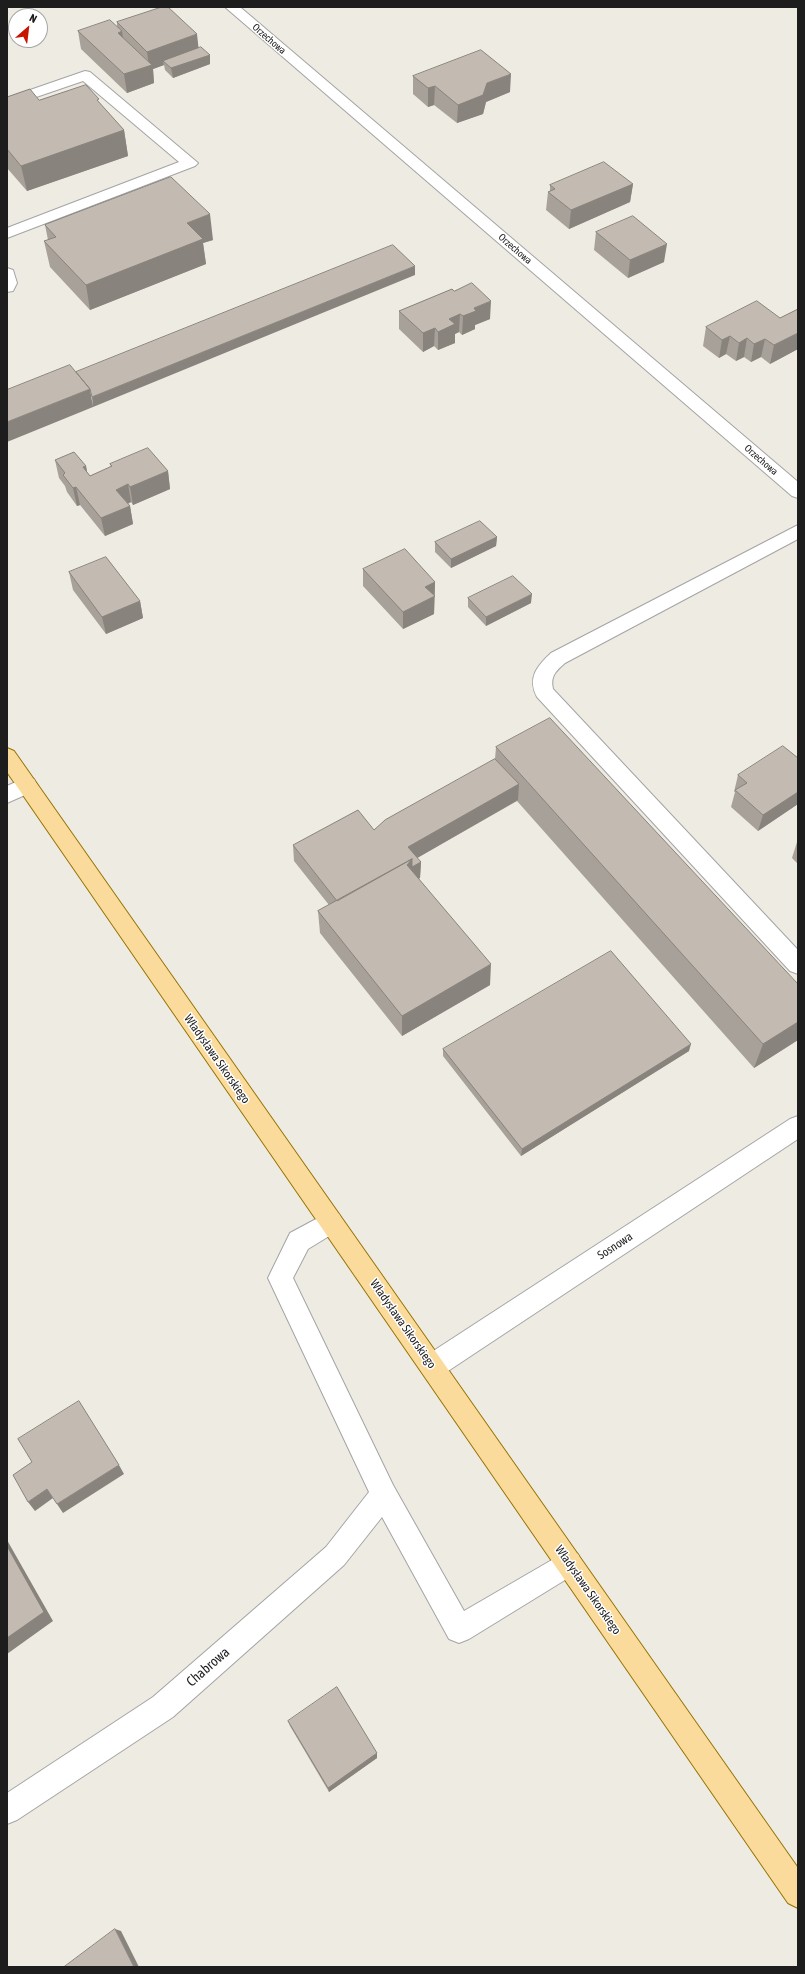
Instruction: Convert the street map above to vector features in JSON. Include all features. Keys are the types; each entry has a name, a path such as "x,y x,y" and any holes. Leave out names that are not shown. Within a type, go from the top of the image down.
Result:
{"main road":[{"name":"Władysława Sikorskiego","path":"7,756 17,790 331,1222 433,1366 798,1893"}],"street":[{"name":"Orzechowa","path":"232,7 798,492"},
{"path":"7,103 85,75 190,163 7,233"},
{"path":"7,273 9,283 7,288"},
{"path":"798,531 558,658 542,674 540,683 544,692 798,965"},
{"name":"Sosnowa","path":"433,1366 798,1126"},
{"path":"331,1222 299,1241 280,1278 384,1494 459,1629 569,1563"},
{"name":"Chabrowa","path":"7,1810 163,1707 335,1556 384,1494"}],"building":[{"path":"162,7 168,7 197,34 147,52 117,22"},
{"path":"110,20 122,31 118,33 152,65 124,74 78,31"},
{"path":"201,47 210,55 171,68 163,61"},
{"path":"481,50 511,74 487,83 483,95 458,105 435,86 428,88 413,76"},
{"path":"86,85 99,99 97,100 124,130 21,166 7,149 7,97 30,89 39,100"},
{"path":"604,162 633,184 571,210 548,192 555,189 550,185"},
{"path":"171,177 210,214 187,223 203,239 86,285 44,241 56,237 45,225"},
{"path":"633,216 667,244 630,260 596,232"},
{"path":"393,245 415,266 92,397 90,389 76,372"},
{"path":"472,283 491,301 474,308 476,311 463,316 460,314 449,319 455,324 438,332 435,328 423,333 399,311 452,289 454,291"},
{"path":"757,301 780,318 798,309 798,333 774,345 765,339 754,344 747,338 739,343 730,336 722,340 706,327"},
{"path":"70,365 90,389 7,422 7,390"},
{"path":"148,448 168,471 130,487 128,484 116,490 130,506 101,518 76,487 73,488 63,475 65,473 55,460 74,452 86,466 83,467 90,476 112,466 110,464"},
{"path":"480,521 497,537 451,559 435,542"},
{"path":"405,549 435,582 425,587 435,596 403,612 363,569"},
{"path":"106,557 140,601 102,617 69,572"},
{"path":"513,576 532,594 486,617 468,598"},
{"path":"550,718 798,984 798,1022 763,1044 496,747"},
{"path":"783,746 798,758 798,792 763,815 735,790 747,783 738,775"},
{"path":"495,759 519,784 408,847 421,862 412,867 412,859 337,901 293,845 358,810 374,830 385,820"},
{"path":"412,859 407,865 491,964 402,1016 318,911"},
{"path":"611,951 691,1044 522,1149 443,1049"},
{"path":"79,1401 119,1465 57,1504 47,1489 28,1502 13,1475 32,1462 18,1439"},
{"path":"7,1546 44,1612 7,1638"},
{"path":"337,1687 377,1753 328,1788 288,1721"},
{"path":"115,1929 134,1967 64,1967"}]}
